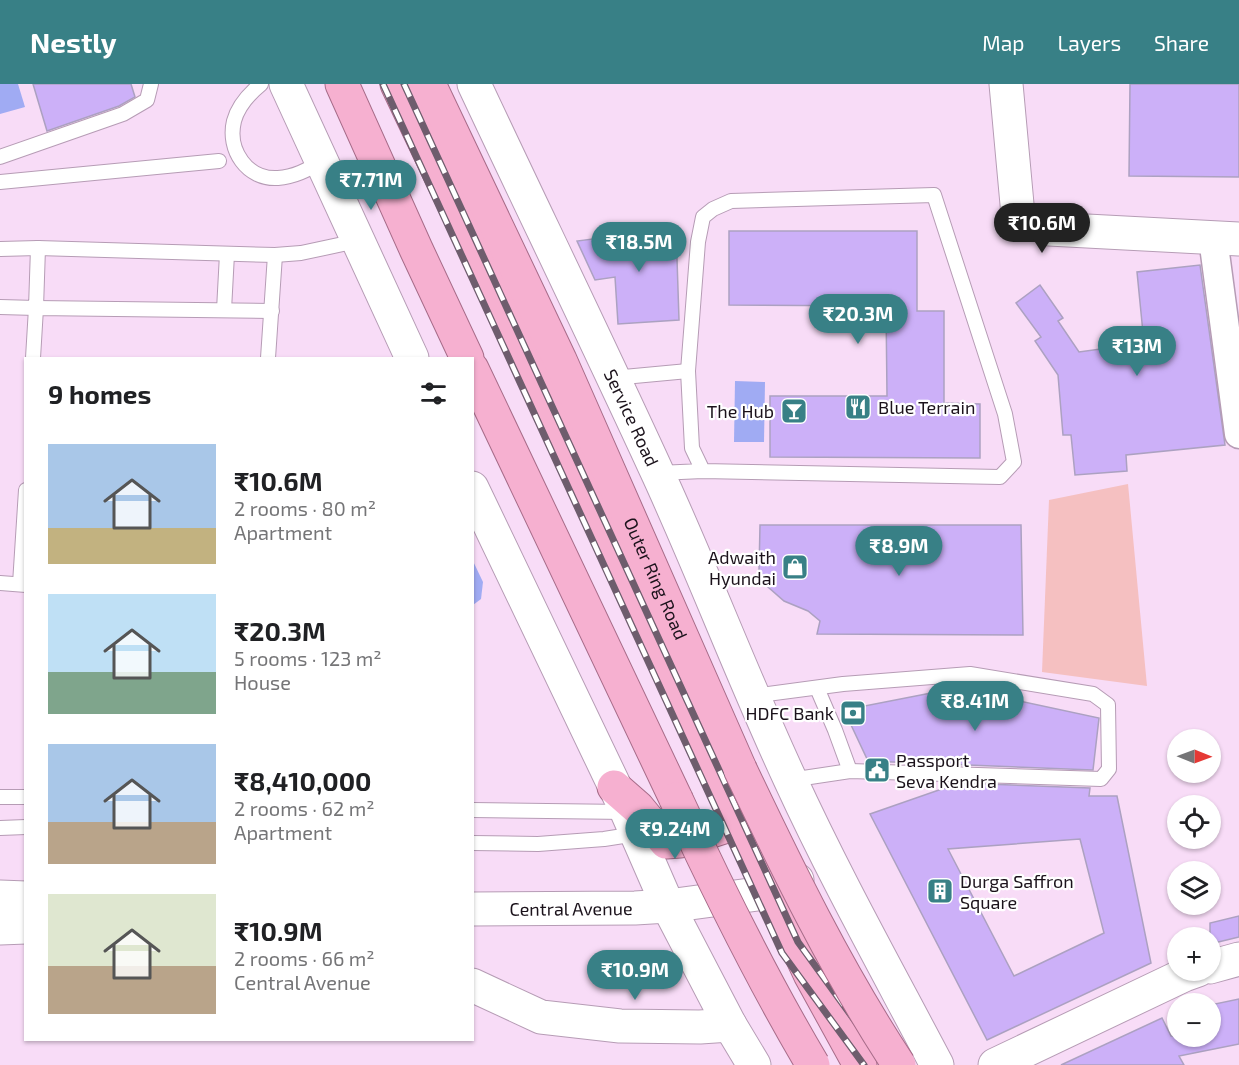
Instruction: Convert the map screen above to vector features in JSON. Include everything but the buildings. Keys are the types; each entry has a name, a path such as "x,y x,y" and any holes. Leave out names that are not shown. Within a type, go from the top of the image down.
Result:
{"highway":[{"path":"342,84 467,357"},
{"path":"397,84 810,974 860,1065"},
{"name":"Outer Ring Road","path":"429,84 560,360 740,769 845,977 899,1065"},
{"path":"474,373 710,873 781,1011 813,1065"},
{"path":"626,811 638,808 666,842 680,841 739,822"}],"street":[{"path":"286,84 412,357"},
{"name":"Service Road","path":"474,84 658,473 784,768 830,864 937,1065"},
{"path":"1006,84 1018,215 1049,229 1226,238 1239,434"},
{"path":"474,492 626,811 668,906 730,1025 754,1065"},
{"name":"Central Avenue","path":"474,909 668,906 772,892 830,864"},
{"path":"0,897 24,898"},
{"path":"0,928 24,927"},
{"path":"1221,964 1239,959"},
{"path":"996,1065 1171,981"},
{"path":"474,986 541,1017 620,1026 730,1025"}],"lane":[{"path":"0,157 123,114 147,100 151,84"},
{"path":"261,84 248,96 234,120 232,137 236,153 242,163 265,177 277,178 291,176 321,162"},
{"path":"0,182 221,160 236,153"},
{"path":"658,473 703,471 1000,477 1014,462 1005,414 934,195 732,201 713,209 703,218 698,242 688,371 692,448 703,471"},
{"path":"0,249 38,248 275,255 301,253 357,241"},
{"path":"33,357 38,248"},
{"path":"224,310 227,254"},
{"path":"268,357 275,255"},
{"path":"0,307 272,311"},
{"path":"612,378 688,371"},
{"path":"0,583 23,584 24,553"},
{"path":"753,696 900,679 970,674 1093,694 1108,705 1108,769 1101,779 784,768"},
{"path":"817,688 850,771"},
{"path":"0,797 24,796"},
{"path":"474,810 626,811"},
{"path":"474,843 538,844 604,839 626,811"},
{"path":"0,828 24,827"}],"shaded area":[{"path":"1128,484 1147,686 1042,672 1049,500"}],"water":[{"path":"0,84 18,84 25,107 0,114"},
{"path":"735,381 765,382 764,442 734,442"},
{"path":"474,563 483,582 481,599 474,604"}],"railway":[{"path":"383,84 782,953 864,1065"},
{"path":"404,84 798,942 887,1065"}],"place":[{"name":"Blue Terrain","path":"858,407"},
{"name":"The Hub","path":"794,411"},
{"name":"Adwaith Hyundai","path":"795,567"},
{"name":"HDFC Bank","path":"853,713"},
{"name":"Passport Seva Kendra","path":"877,770"},
{"name":"Durga Saffron Square","path":"940,891"}]}
